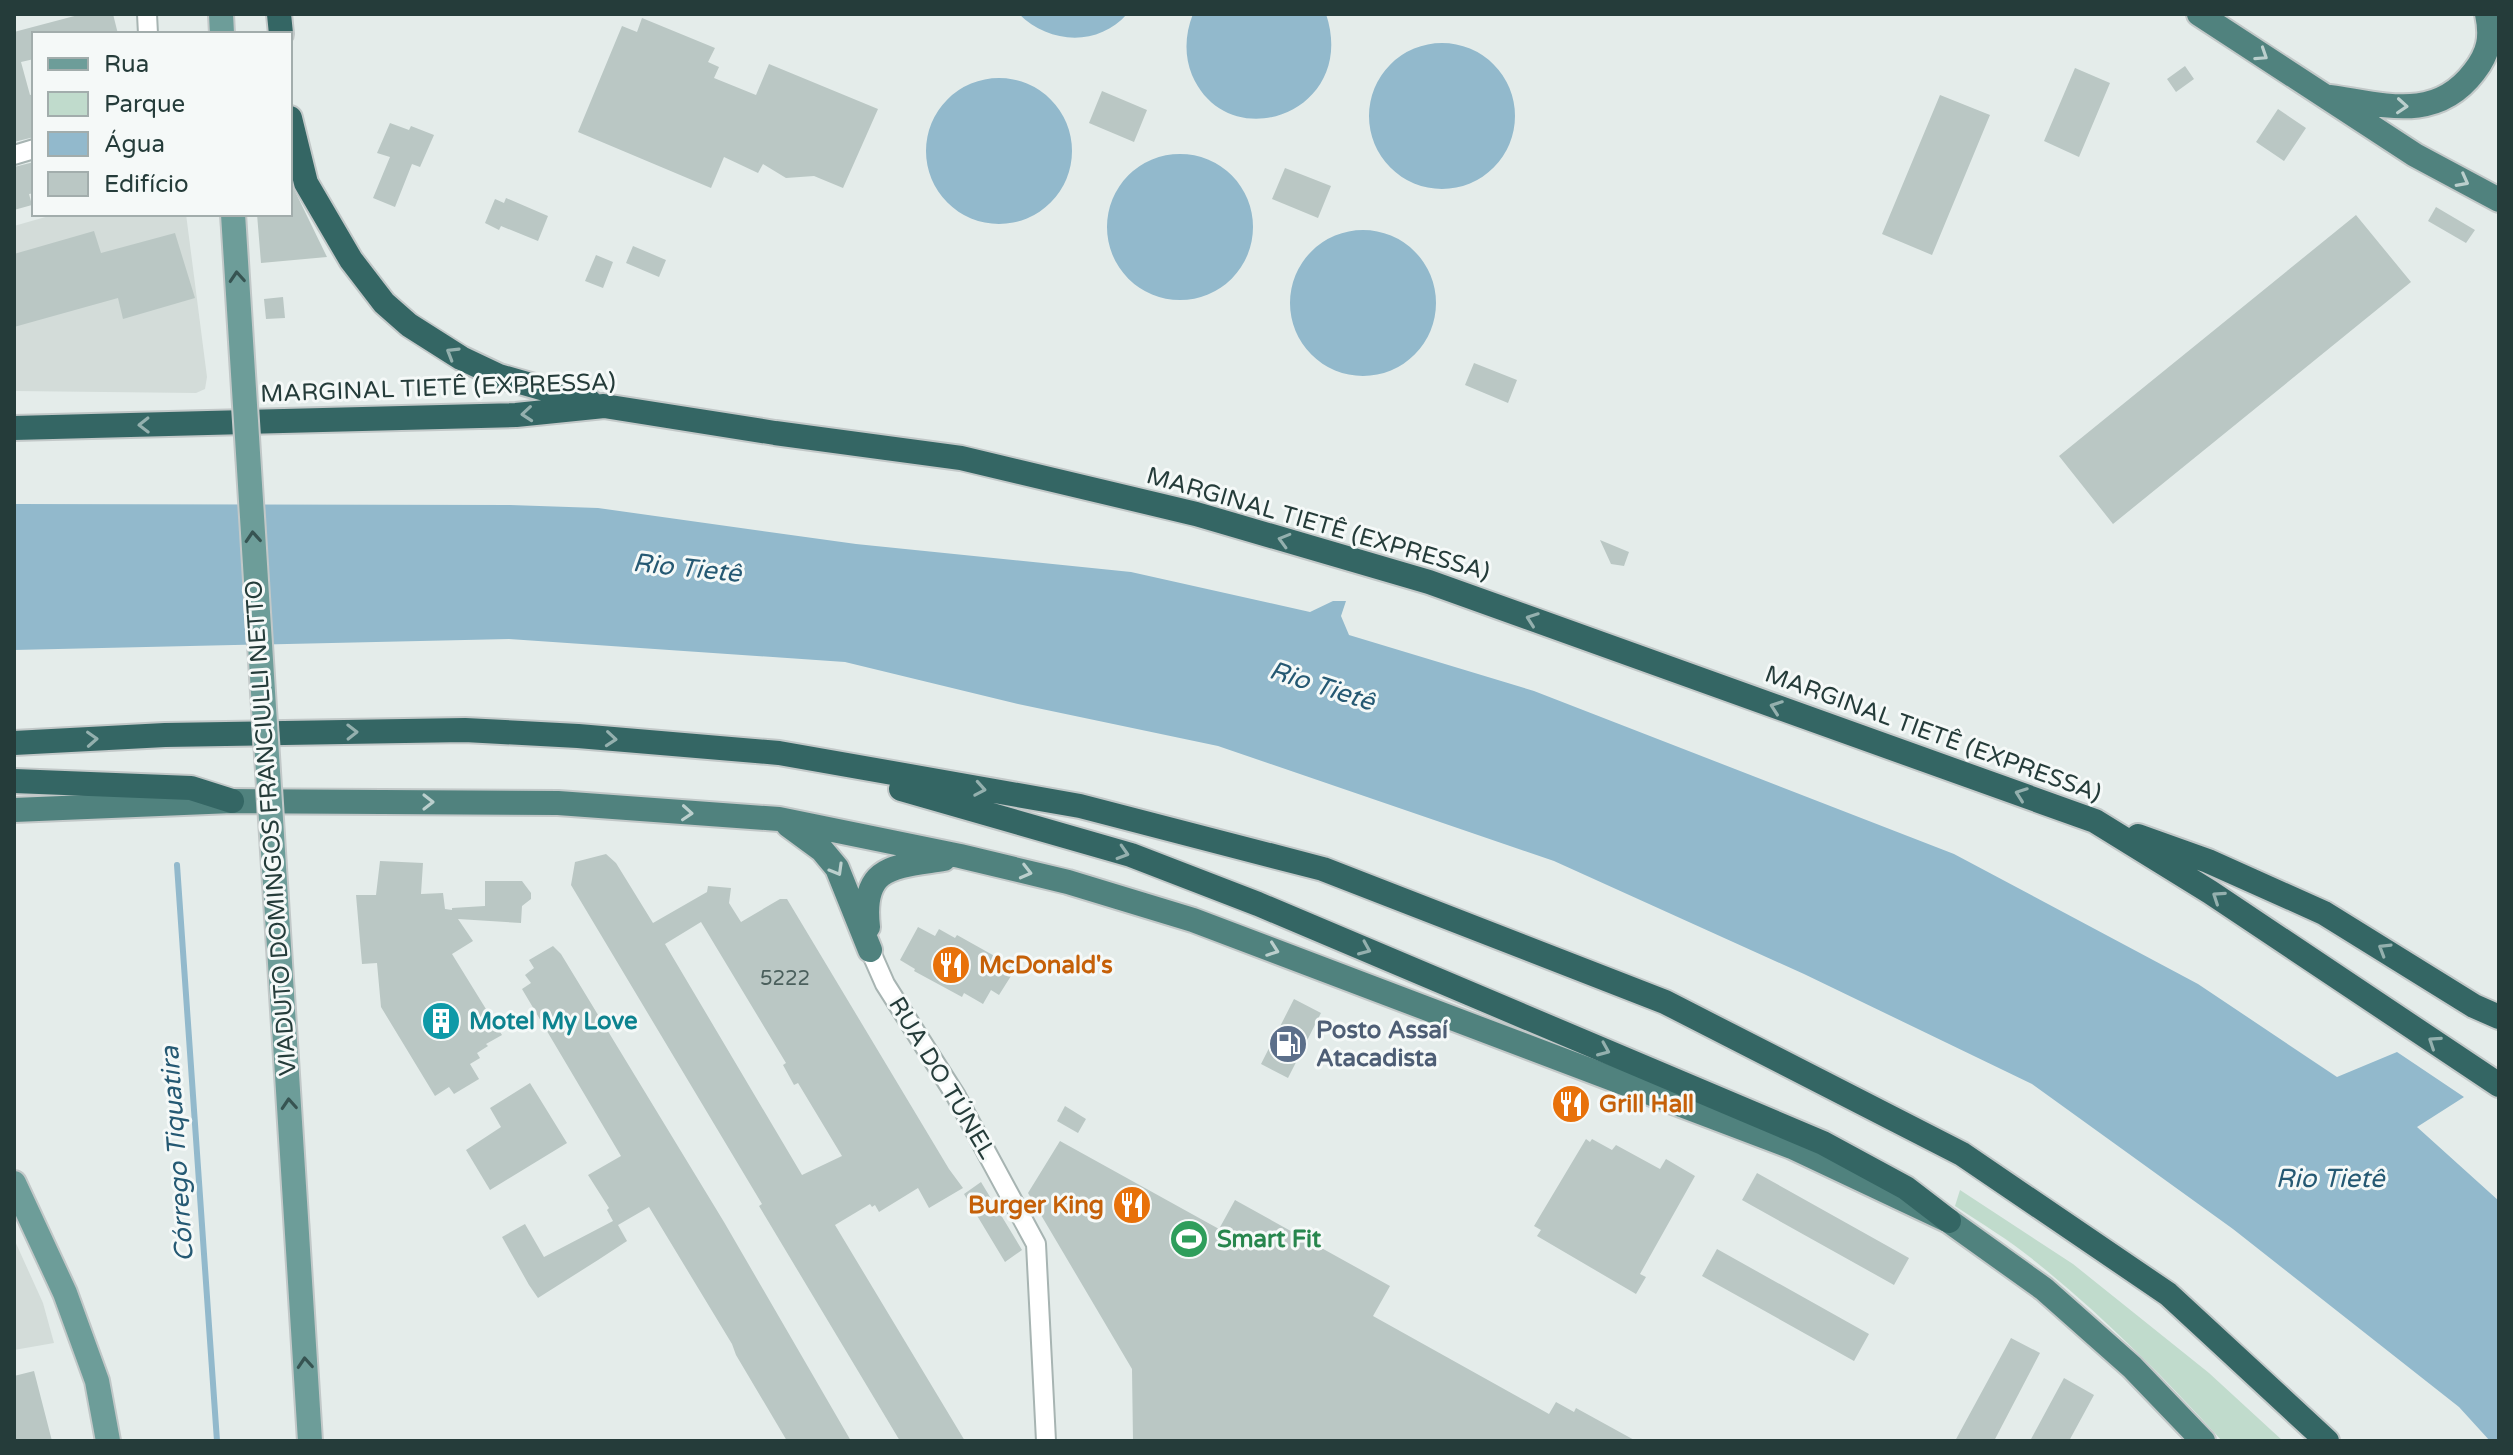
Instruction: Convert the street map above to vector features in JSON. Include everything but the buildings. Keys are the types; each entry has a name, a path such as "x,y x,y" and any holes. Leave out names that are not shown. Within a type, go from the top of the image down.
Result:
{"highway":[{"path":"2199,14 2415,155 2499,200"},
{"path":"2325,96 2407,108 2426,106 2454,93 2483,61 2489,45 2487,14"},
{"path":"292,126 306,183 351,260 384,303 400,318 461,358 499,376 604,406"},
{"name":"MARGINAL TIETÊ (EXPRESSA)","path":"14,428 516,415 604,406 961,458 1196,514 1429,582 2095,821 2210,892 2499,1085"},
{"path":"14,743 165,735 465,730 779,753 1080,806 1323,869 1665,1002 1962,1154 2168,1294 2327,1441"},
{"path":"779,753 1131,855 1258,904 1823,1143 1906,1188 2044,1289 2132,1367 2203,1441"},
{"path":"14,781 191,788 232,801"},
{"path":"14,810 232,801 558,803 779,819 960,856 1068,882 1222,931 1792,1147 1949,1221"},
{"path":"779,819 822,850 837,868 870,950"},
{"path":"2095,821 2208,861 2324,913 2474,1006 2499,1017"},
{"path":"870,950 866,904 875,880 895,867 960,856"}],"main road":[{"name":"VIADUTO DOMINGOS FRANCIULLI NETTO","path":"233,216 310,1441"},
{"path":"14,1183 65,1293 92,1366 108,1441"}],"street":[{"name":"RUA DO TÚNEL","path":"870,950 885,984 956,1096 1036,1244 1046,1441"}],"shaded area":[{"path":"49,216 186,216 207,377 205,389 196,393 14,391 14,226"},
{"path":"14,1239 43,1303 54,1343 14,1350"}],"green space":[{"path":"1960,1190 2073,1264 2209,1373 2283,1441 2222,1441 2109,1325 2026,1254 1955,1206"}],"water":[{"path":"1019,14 1127,14 1102,32 1073,38 1044,31"},
{"path":"1193,14 1326,14 1331,48 1324,77 1308,99 1285,113 1259,119 1233,115 1209,101 1192,75 1186,44"},
{"path":"1442,43 1470,48 1494,64 1510,88 1515,116 1510,144 1494,168 1470,184 1442,189 1414,184 1390,168 1374,144 1369,116 1374,88 1390,64 1414,48"},
{"path":"999,78 1027,83 1051,99 1067,123 1072,151 1067,179 1051,203 1027,219 999,224 971,219 947,203 931,179 926,151 931,123 947,99 971,83"},
{"path":"1180,154 1208,159 1232,175 1248,199 1253,227 1248,255 1232,279 1208,295 1180,300 1152,295 1128,279 1112,255 1107,227 1112,199 1128,175 1152,159"},
{"path":"1363,230 1391,235 1415,251 1431,275 1436,303 1431,331 1415,355 1391,371 1363,376 1335,371 1311,355 1295,331 1290,303 1295,275 1311,251 1335,235"},
{"name":"Rio Tietê","path":"14,504 598,508 856,544 1131,572 1310,612 1333,601 1346,601 1341,616 1349,635 1534,691 1954,854 2198,984 2337,1077 2397,1052 2464,1097 2417,1127 2499,1201 2499,1441 2490,1441 2459,1407 2233,1229 2032,1084 1804,974 1554,861 1218,746 1018,704 845,662 509,639 14,650"}],"waterway":[{"name":"Córrego Tiquatira","path":"177,865 217,1441"}],"place":[{"name":"McDonald's","path":"951,965"},
{"name":"Motel My Love","path":"441,1021"},
{"name":"Posto Assaí Atacadista","path":"1288,1044"},
{"name":"Grill Hall","path":"1571,1104"},
{"name":"Burger King","path":"1132,1205"},
{"name":"Smart Fit","path":"1189,1239"}]}
